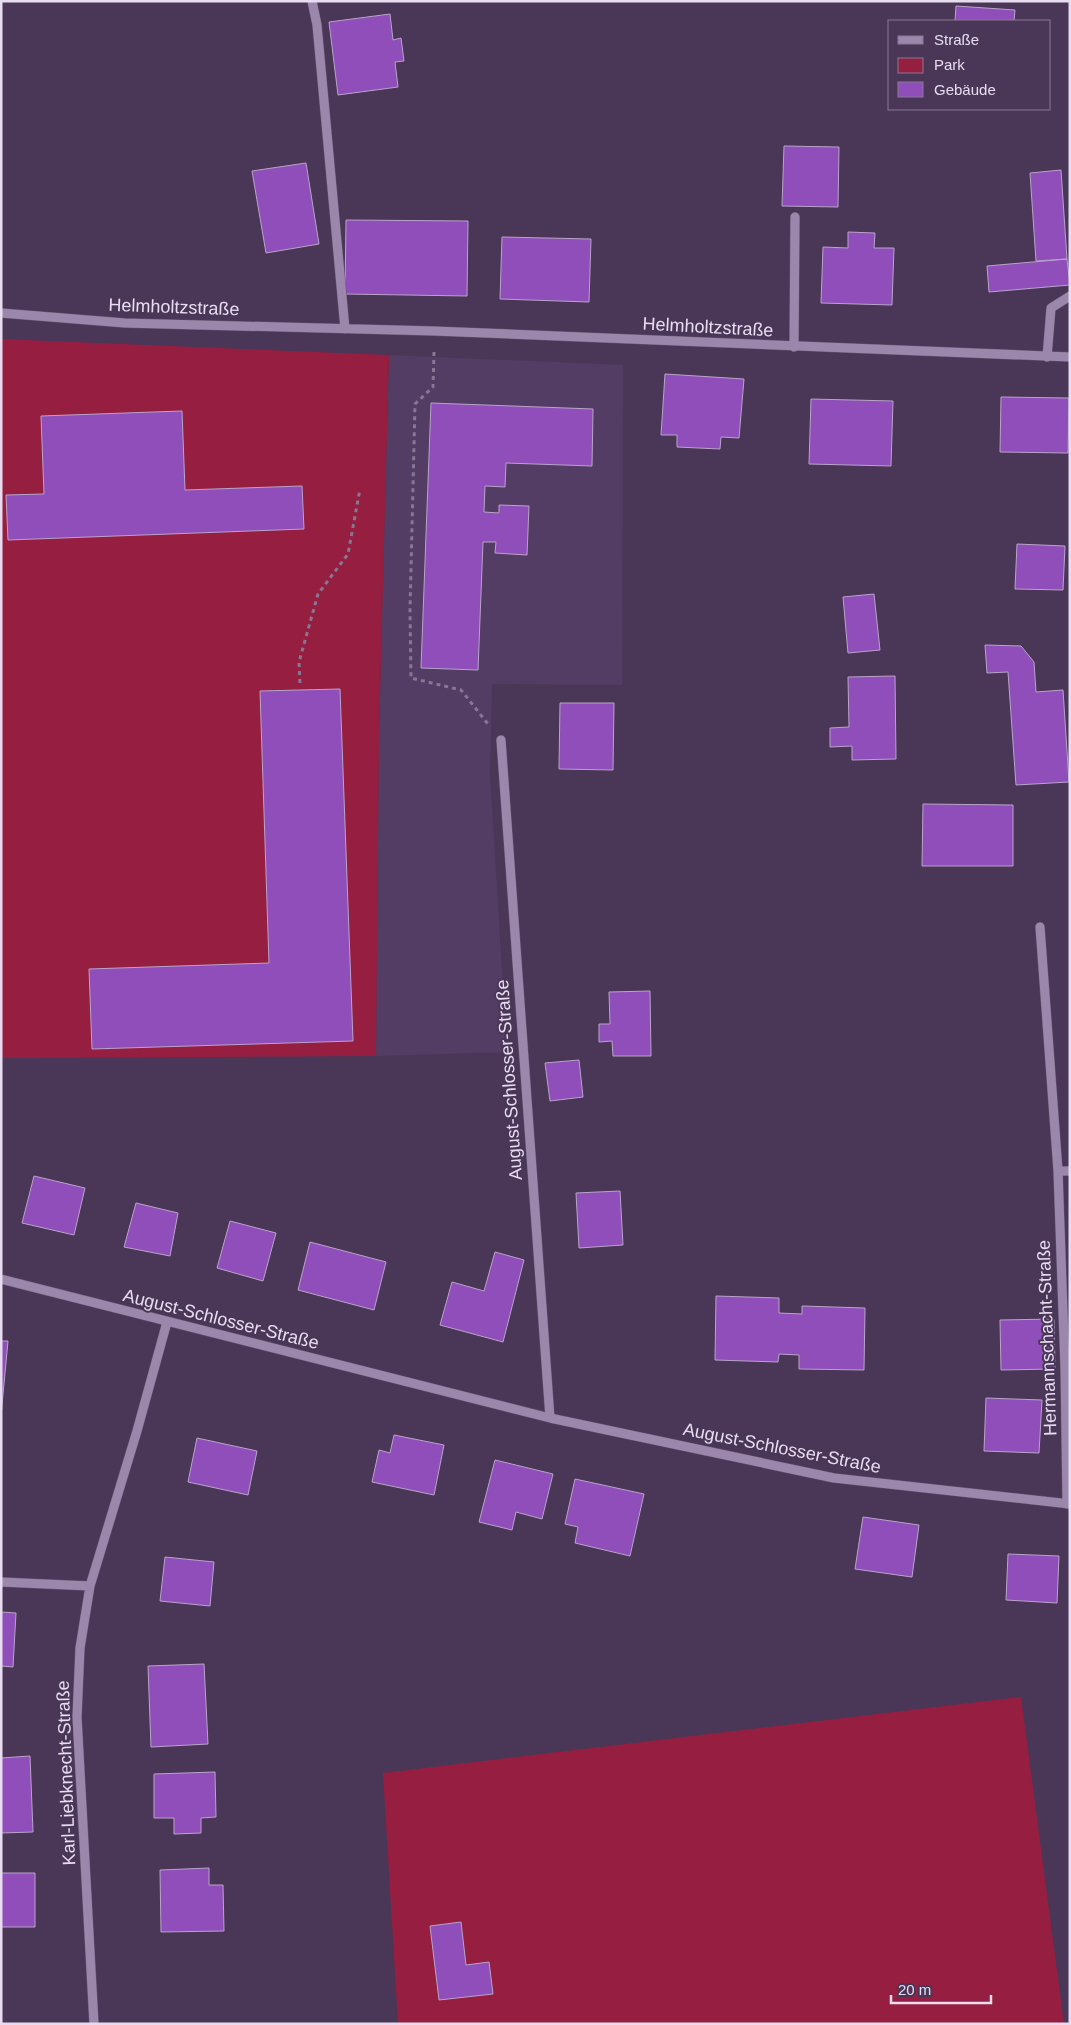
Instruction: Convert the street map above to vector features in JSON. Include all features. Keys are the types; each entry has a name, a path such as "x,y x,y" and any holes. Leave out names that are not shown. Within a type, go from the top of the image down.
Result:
{"street":[{"path":"312,1 318,35 345,329"},
{"path":"794,347 795,217"},
{"path":"1047,357 1051,308 1070,296"},
{"name":"Helmholtzstraße","path":"1,313 125,323 434,331 1070,357"},
{"name":"August-Schlosser-Straße","path":"501,740 550,1418"},
{"name":"Hermannschacht-Straße","path":"1040,927 1058,1172 1068,1504"},
{"path":"1058,1172 1070,1171"},
{"name":"August-Schlosser-Straße","path":"1,1279 550,1418 834,1478 1068,1504"},
{"name":"Karl-Liebknecht-Straße","path":"94,2024 77,1717 80,1648 90,1586 137,1431 166,1322"},
{"path":"1,1582 90,1586"}],"path":[{"path":"434,331 433,387 415,404 410,610 411,678 461,690 501,740"},
{"path":"300,682 299,662 318,594 348,554 360,489"}],"shaded area":[{"path":"389,355 623,365 622,685 492,684 490,775 507,1052 376,1056 379,734"}],"green space":[{"path":"1,339 389,355 379,734 376,1056 1,1058"},
{"path":"1021,1697 1064,2024 398,2024 383,1773"}],"building":[{"path":"956,6 1015,10 1014,20 955,20"},
{"path":"390,14 393,40 401,38 404,61 395,62 398,87 338,95 329,22"},
{"path":"784,146 839,147 838,207 782,206"},
{"path":"306,163 319,244 266,253 252,171"},
{"path":"1061,170 1067,259 1036,261 1030,173"},
{"path":"346,220 468,221 467,296 345,294"},
{"path":"848,232 875,233 874,248 894,248 892,305 821,303 823,247 848,248"},
{"path":"502,237 591,239 589,302 500,299"},
{"path":"1067,259 1070,285 989,292 987,266"},
{"path":"665,374 744,379 739,438 721,437 720,449 677,447 677,435 661,435"},
{"path":"1001,397 1069,398 1068,453 1000,452"},
{"path":"811,399 893,401 891,466 809,464"},
{"path":"431,403 593,409 592,466 506,463 505,487 485,486 484,512 499,513 499,505 529,506 527,555 495,553 496,542 483,542 478,670 421,668"},
{"path":"182,411 185,490 302,486 304,529 8,540 6,495 44,494 41,416"},
{"path":"1017,544 1065,546 1063,590 1015,589"},
{"path":"874,594 880,650 848,653 843,597"},
{"path":"985,645 1021,646 1034,662 1036,692 1063,690 1069,782 1016,785 1008,672 987,673"},
{"path":"895,676 896,759 852,760 852,746 830,747 830,728 849,727 848,677"},
{"path":"340,689 353,1041 92,1049 89,969 269,963 260,691"},
{"path":"560,703 614,703 613,770 559,769"},
{"path":"923,804 1013,805 1013,866 922,866"},
{"path":"650,991 651,1056 613,1056 612,1041 599,1042 599,1024 610,1024 609,992"},
{"path":"579,1060 583,1097 550,1101 545,1063"},
{"path":"34,1176 85,1188 74,1235 22,1223"},
{"path":"620,1191 623,1245 579,1248 576,1193"},
{"path":"136,1203 178,1213 170,1256 124,1247"},
{"path":"230,1221 276,1233 263,1281 217,1268"},
{"path":"310,1242 386,1262 374,1310 298,1290"},
{"path":"495,1252 524,1260 503,1342 440,1325 452,1282 484,1291"},
{"path":"716,1296 779,1298 779,1313 802,1314 802,1306 865,1308 864,1370 799,1369 799,1355 779,1354 778,1362 715,1360"},
{"path":"1054,1319 1055,1369 1001,1370 1000,1320"},
{"path":"1,1341 8,1341 1,1416"},
{"path":"986,1398 1042,1400 1039,1453 984,1451"},
{"path":"394,1435 444,1445 434,1495 372,1482 379,1450 390,1453"},
{"path":"197,1438 257,1451 248,1495 188,1482"},
{"path":"495,1460 553,1474 542,1519 516,1512 512,1530 479,1522"},
{"path":"575,1479 644,1494 630,1556 575,1543 578,1527 565,1524"},
{"path":"863,1517 919,1525 912,1577 855,1569"},
{"path":"1008,1554 1059,1556 1057,1603 1006,1600"},
{"path":"165,1557 214,1562 210,1606 160,1601"},
{"path":"1,1612 16,1613 13,1667 1,1666"},
{"path":"204,1664 208,1744 151,1747 148,1666"},
{"path":"30,1756 33,1832 1,1833 1,1758"},
{"path":"215,1772 216,1817 201,1818 201,1833 174,1834 174,1818 154,1818 154,1774"},
{"path":"209,1868 209,1885 223,1885 224,1931 161,1932 160,1870"},
{"path":"1,1873 35,1873 35,1927 1,1927"},
{"path":"461,1922 466,1965 489,1962 493,1994 439,2000 430,1926"}]}
